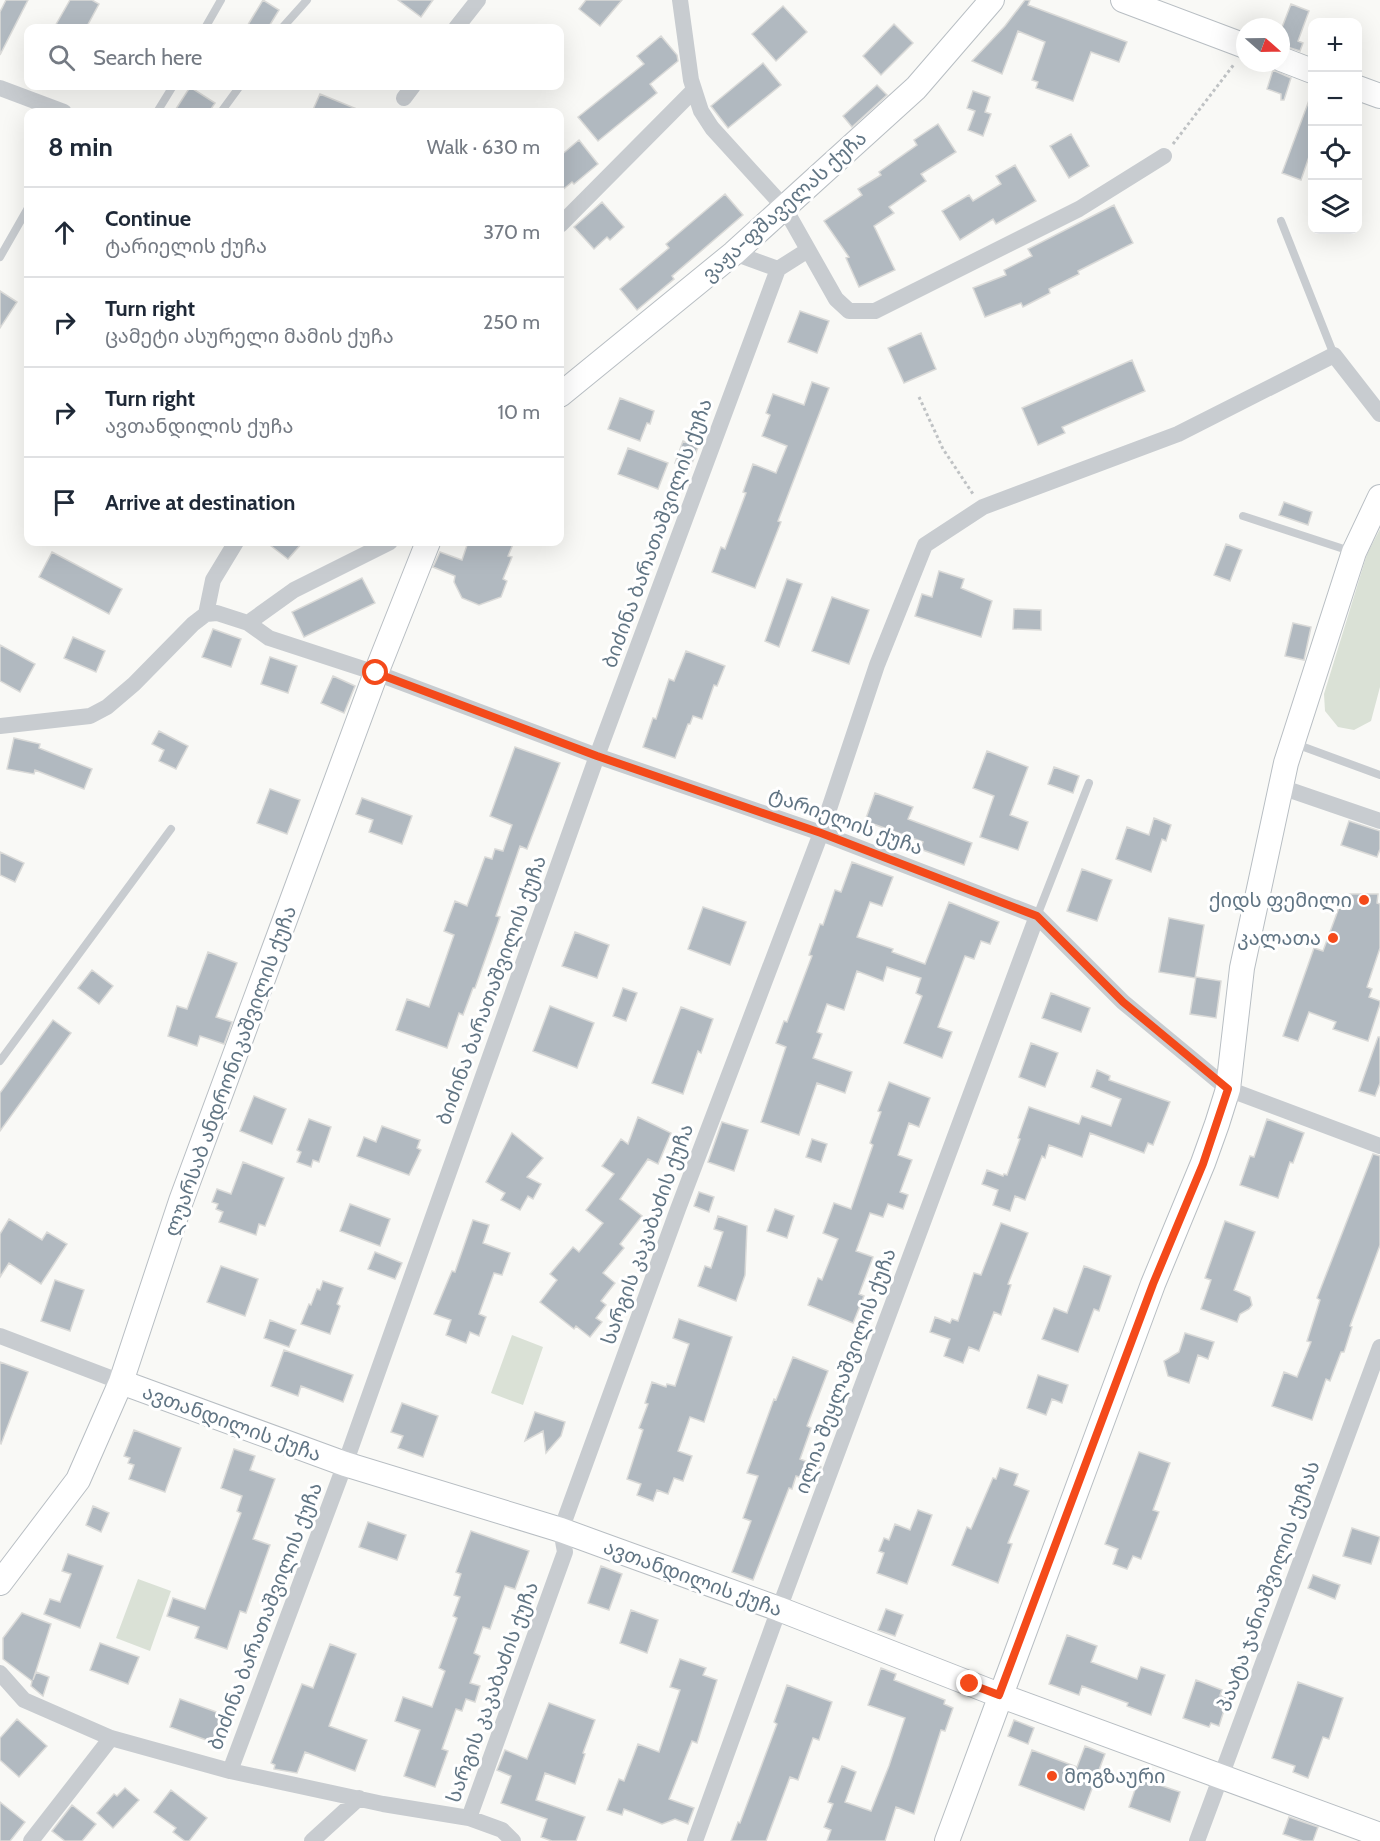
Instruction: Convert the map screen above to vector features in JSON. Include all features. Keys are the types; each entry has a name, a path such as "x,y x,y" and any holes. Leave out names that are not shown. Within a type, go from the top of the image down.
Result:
{"street":[{"path":"459,24 478,0"},
{"path":"680,0 691,80 701,111 712,128 784,207 836,299 849,311 875,311 1079,209 1164,156"},
{"name":"ვაჟა-ფშაველას ქუჩა","path":"564,391 734,253 916,88 992,0"},
{"path":"1123,0 1236,49"},
{"path":"1290,62 1308,69"},
{"path":"0,88 53,108"},
{"path":"1362,89 1380,96"},
{"path":"564,221 694,90"},
{"path":"734,253 778,269 808,250"},
{"name":"ბიძინა ბარათაშვილის ქუჩა","path":"230,1771 345,1464 597,756 778,269"},
{"path":"1334,354 1380,414"},
{"name":"სარგის კაკაბაძის ქუჩა","path":"469,1818 565,1552 561,1530 678,1209 821,833 877,665 925,545 983,507 1178,434 1334,354"},
{"path":"946,1841 1153,1284 1203,1164 1228,1089 1242,968 1281,787 1354,552 1380,497"},
{"path":"206,614 213,580 234,546"},
{"path":"0,726 90,716 134,684 206,614 217,613 248,623 294,590 382,546"},
{"name":"ლუარსაბ ანდრონიკაშვილის ქუჩა","path":"0,1583 78,1480 121,1382 181,1201 376,673 426,546"},
{"name":"ტარიელის ქუჩა","path":"248,623 269,638 376,673 597,756 821,833 1037,916 1123,1002 1228,1089 1380,1146"},
{"path":"1281,787 1380,821"},
{"name":"ილია შეყლაშვილის ქუჩა","path":"695,1841 1037,916"},
{"name":"ავთანდილის ქუჩა","path":"0,1336 345,1464 561,1530 779,1609 999,1695 1380,1835"},
{"name":"პაატა ჯანიაშვილის ქუჩას","path":"1197,1841 1380,1347"},
{"path":"0,1673 24,1700 111,1738 230,1771 469,1818 502,1830 513,1841"},
{"path":"31,1841 111,1738"},
{"path":"312,1841 359,1798"}],"lane":[{"path":"207,24 221,0"},
{"path":"286,24 307,0"},
{"path":"159,108 170,90"},
{"path":"224,108 237,90"},
{"path":"0,257 24,215"},
{"path":"1281,221 1334,354"},
{"path":"1243,516 1354,552"},
{"path":"1293,743 1380,775"},
{"path":"1037,916 1089,783"},
{"path":"0,1061 171,829"}],"path":[{"path":"1164,156 1236,60"},
{"path":"919,397 943,449 983,507"}],"shaded area":[{"path":"1380,529 1380,687 1371,721 1354,730 1338,727 1325,711 1324,694 1367,554"},
{"path":"512,1335 543,1347 523,1405 491,1393"},
{"path":"138,1579 171,1591 150,1651 116,1638"}],"building":[{"path":"6,0 28,0 0,55 0,12"},
{"path":"70,0 92,0 99,4 88,24 56,24"},
{"path":"263,0 279,10 270,24 248,24"},
{"path":"398,0 433,0 421,17"},
{"path":"586,0 622,0 600,26 579,9"},
{"path":"1025,0 1030,0 1028,5 1127,42 1119,62 1091,52 1073,101 1036,88 1038,82 1032,80 1045,42 1018,31 1002,74 972,61 1005,26"},
{"path":"1291,4 1309,11 1298,41 1303,43 1300,51 1290,48 1290,18 1286,18"},
{"path":"783,6 807,32 776,61 752,34"},
{"path":"894,24 913,43 881,75 863,56"},
{"path":"661,36 677,55 678,61 650,84 657,93 598,141 578,117 644,64 637,56"},
{"path":"763,63 781,85 728,128 711,106"},
{"path":"1272,72 1291,78 1284,100 1281,100 1281,94 1267,89"},
{"path":"877,85 887,95 852,127 843,116"},
{"path":"188,90 195,90 215,103 212,108 177,108"},
{"path":"973,91 990,97 985,112 991,114 983,136 968,130 975,111 967,108"},
{"path":"320,94 354,108 314,108"},
{"path":"1308,103 1308,160 1301,180 1282,173"},
{"path":"938,124 956,152 921,174 926,181 889,207 894,213 874,226 895,270 859,287 846,258 849,257 824,221 862,195 858,189 881,175 879,172 917,145 914,140"},
{"path":"1071,134 1089,166 1069,178 1050,146"},
{"path":"579,140 598,164 574,184 572,182 564,189 564,153"},
{"path":"1015,165 1036,201 996,224 993,219 960,240 942,211 969,195 973,201 1001,184 996,176"},
{"path":"725,194 743,215 672,276 674,279 637,310 620,289 669,248 666,244"},
{"path":"602,202 624,227 610,240 607,237 594,249 574,227"},
{"path":"1114,205 1133,243 1078,271 1079,274 1049,289 1050,293 1023,307 1021,303 985,317 973,288 1006,275 1004,270 1032,256 1028,249"},
{"path":"0,291 17,302 0,328"},
{"path":"800,311 829,321 817,353 788,342"},
{"path":"921,333 936,369 904,383 888,348"},
{"path":"1132,360 1145,391 1062,427 1065,433 1038,445 1022,408"},
{"path":"812,382 829,388 755,588 712,572 721,547 725,549 746,493 743,492 753,464 776,473 787,446 762,436 770,415 766,413 773,394 804,405"},
{"path":"620,398 654,411 650,424 647,423 640,441 608,429"},
{"path":"683,441 698,447 690,469 675,463"},
{"path":"628,448 668,463 658,489 618,474"},
{"path":"1284,502 1312,512 1308,525 1279,515"},
{"path":"1226,544 1242,550 1230,581 1214,575"},
{"path":"271,546 299,546 288,559"},
{"path":"467,546 512,546 508,556 512,557 503,579 507,581 501,597 479,605 462,598 454,582 455,576 433,567 440,552 462,560"},
{"path":"52,552 122,589 109,614 39,577"},
{"path":"939,571 964,579 961,588 992,601 981,637 915,616 922,594 932,597"},
{"path":"362,578 375,603 304,637 292,612"},
{"path":"787,579 802,584 779,647 765,641"},
{"path":"832,597 869,610 849,664 812,651"},
{"path":"1014,609 1041,610 1041,630 1013,629"},
{"path":"1293,623 1311,627 1304,660 1285,656"},
{"path":"213,629 241,639 231,667 202,657"},
{"path":"73,637 105,651 96,672 64,658"},
{"path":"0,645 35,664 20,692 0,681"},
{"path":"686,651 725,666 717,686 714,685 702,719 693,716 675,758 643,747 653,718 656,719 669,679 674,681"},
{"path":"270,657 297,666 288,693 261,684"},
{"path":"333,676 355,686 344,713 321,703"},
{"path":"159,731 188,746 176,769 159,761 164,750 152,744"},
{"path":"14,738 40,744 39,748 92,769 84,789 35,770 34,774 7,769"},
{"path":"515,747 560,763 527,849 520,846 496,916 500,917 475,988 473,988 463,1015 459,1013 447,1048 396,1030 407,999 429,1007 454,935 444,931 455,901 467,906 485,857 492,859 495,849 503,851 512,825 490,816"},
{"path":"987,751 1028,767 1010,815 1028,822 1018,850 980,837 994,796 973,788"},
{"path":"1054,767 1079,776 1073,793 1048,784"},
{"path":"270,789 300,800 287,834 257,823"},
{"path":"875,793 913,807 908,819 972,843 964,865 920,849 923,842 865,821"},
{"path":"362,798 412,816 402,844 369,832 373,820 356,814"},
{"path":"1154,818 1171,825 1166,841 1162,839 1151,872 1116,859 1127,827 1149,835"},
{"path":"1349,821 1380,831 1380,849 1377,857 1341,845"},
{"path":"0,852 24,863 15,882 0,875"},
{"path":"852,862 893,877 882,906 870,902 857,937 893,949 892,952 925,964 949,902 999,922 990,944 981,941 974,959 965,956 938,1027 952,1032 942,1058 904,1043 922,996 916,993 921,978 887,967 883,981 857,971 844,1010 827,1004 817,1032 822,1034 813,1058 852,1072 845,1093 817,1083 799,1135 761,1122 786,1047 776,1043 784,1021 787,1022 812,956 809,955 820,924 823,925 835,890 841,892"},
{"path":"1082,869 1112,880 1097,921 1067,911"},
{"path":"1344,894 1378,894 1377,903 1380,904 1380,948 1367,987 1372,989 1369,997 1380,1001 1380,1004 1368,1041 1333,1029 1336,1022 1309,1012 1298,1041 1283,1036 1314,948 1323,951"},
{"path":"703,907 746,922 730,965 688,949"},
{"path":"1169,918 1204,925 1195,978 1159,972"},
{"path":"575,932 609,945 597,978 562,966"},
{"path":"208,952 237,963 216,1017 232,1022 224,1044 200,1036 197,1046 168,1036 177,1006 187,1009"},
{"path":"92,970 113,986 99,1004 78,988"},
{"path":"1196,977 1221,981 1216,1018 1190,1014"},
{"path":"623,988 637,993 626,1021 613,1016"},
{"path":"1051,993 1090,1008 1081,1032 1042,1018"},
{"path":"550,1006 594,1023 577,1068 533,1051"},
{"path":"681,1007 713,1019 701,1053 698,1051 683,1094 652,1083"},
{"path":"53,1020 71,1033 0,1131 0,1093"},
{"path":"1378,1037 1380,1037 1380,1083 1375,1096 1359,1091"},
{"path":"1031,1043 1058,1053 1045,1087 1019,1077"},
{"path":"1097,1070 1110,1076 1109,1080 1170,1102 1153,1145 1148,1143 1144,1153 1090,1133 1082,1157 1049,1145 1045,1158 1042,1156 1025,1200 1015,1196 1010,1211 993,1205 998,1190 982,1184 987,1170 1003,1176 1007,1175 1029,1107 1079,1124 1082,1116 1111,1126 1121,1099 1091,1087"},
{"path":"889,1082 930,1098 919,1127 909,1123 898,1155 912,1160 900,1192 908,1195 903,1209 888,1204 883,1217 870,1213 856,1251 873,1257 859,1294 864,1296 853,1323 808,1305 818,1278 822,1280 838,1239 823,1233 834,1203 851,1209 873,1145 870,1143 881,1112 878,1111"},
{"path":"254,1096 286,1109 272,1144 240,1131"},
{"path":"638,1117 671,1133 658,1164 648,1159 620,1199 642,1216 620,1244 624,1248 603,1273 615,1283 601,1301 606,1305 596,1318 602,1322 590,1337 576,1326 574,1329 540,1302 557,1280 550,1274 573,1247 579,1252 603,1223 586,1210 614,1174 602,1166 621,1139 628,1144"},
{"path":"309,1119 331,1127 319,1162 313,1160 311,1167 297,1162 301,1152 297,1150"},
{"path":"1267,1119 1304,1133 1293,1163 1290,1162 1278,1198 1240,1185 1250,1156 1254,1157"},
{"path":"722,1122 748,1130 734,1171 708,1162"},
{"path":"382,1126 420,1140 417,1148 421,1150 409,1175 357,1156 364,1137 376,1142"},
{"path":"512,1133 543,1158 527,1177 541,1184 533,1199 528,1196 520,1210 501,1200 505,1193 486,1182"},
{"path":"812,1139 827,1144 821,1162 806,1157"},
{"path":"1373,1154 1380,1156 1380,1245 1350,1326 1352,1327 1344,1352 1341,1352 1330,1381 1326,1379 1312,1420 1272,1406 1284,1372 1297,1377 1311,1342 1307,1341 1320,1300 1317,1298"},
{"path":"243,1162 284,1178 265,1226 259,1224 256,1235 219,1222 223,1212 216,1209 218,1204 212,1202 217,1189 231,1194"},
{"path":"699,1192 714,1197 709,1212 694,1206"},
{"path":"350,1204 390,1219 380,1246 340,1231"},
{"path":"775,1209 794,1216 787,1238 767,1231"},
{"path":"718,1216 747,1226 745,1275 736,1301 698,1286 705,1266 711,1268 723,1232 714,1229"},
{"path":"9,1219 42,1240 47,1232 67,1244 41,1284 9,1263 0,1277 0,1234"},
{"path":"473,1220 489,1225 483,1243 510,1253 502,1275 494,1273 479,1314 486,1317 479,1336 470,1332 466,1343 446,1335 451,1320 434,1314 452,1271 455,1272"},
{"path":"1225,1221 1255,1232 1234,1290 1250,1297 1252,1305 1240,1314 1237,1322 1201,1309 1211,1280 1205,1278"},
{"path":"1001,1223 1028,1233 1008,1284 1011,1285 1001,1315 994,1312 979,1351 969,1347 963,1363 944,1356 950,1339 930,1332 935,1317 950,1323 952,1319 958,1321 974,1273 981,1275"},
{"path":"375,1252 402,1263 395,1279 368,1269"},
{"path":"221,1266 258,1279 245,1316 207,1302"},
{"path":"1084,1266 1111,1276 1099,1311 1094,1309 1078,1352 1042,1339 1054,1308 1067,1313"},
{"path":"55,1280 84,1290 70,1331 41,1321"},
{"path":"323,1281 343,1288 337,1304 340,1306 330,1334 301,1324 309,1304 311,1305"},
{"path":"679,1319 732,1337 704,1422 690,1417 678,1451 692,1456 683,1481 674,1478 668,1494 657,1490 653,1501 637,1495 641,1484 627,1479 643,1430 639,1428 648,1404 645,1403 652,1382 666,1387 667,1384 675,1386 689,1344 673,1338"},
{"path":"270,1320 296,1330 289,1347 264,1338"},
{"path":"1185,1333 1214,1342 1208,1359 1198,1355 1189,1383 1168,1376 1164,1361 1179,1352"},
{"path":"284,1350 353,1375 343,1402 301,1386 298,1396 271,1386"},
{"path":"793,1357 828,1371 807,1426 811,1428 800,1459 821,1467 815,1482 796,1476 792,1489 789,1488 753,1580 732,1572 751,1521 743,1518 758,1476 747,1473 774,1399 776,1400"},
{"path":"0,1362 28,1372 1,1444 0,1443"},
{"path":"1038,1375 1068,1385 1062,1403 1052,1399 1046,1415 1027,1408"},
{"path":"402,1403 438,1416 423,1457 398,1448 403,1436 391,1432"},
{"path":"535,1412 565,1422 561,1436 546,1453 543,1431 525,1441"},
{"path":"134,1430 181,1448 165,1492 129,1479 134,1465 128,1463 130,1458 124,1456"},
{"path":"234,1449 255,1456 250,1470 275,1479 253,1539 270,1545 246,1613 240,1611 227,1649 195,1638 199,1627 167,1616 173,1598 205,1609 241,1513 237,1511 242,1496 221,1488"},
{"path":"1139,1452 1170,1463 1153,1510 1159,1512 1141,1559 1133,1556 1127,1569 1113,1564 1118,1549 1105,1544"},
{"path":"1000,1468 1018,1474 1014,1485 1029,1491 1008,1543 1012,1544 998,1583 952,1565 967,1527 971,1529 993,1478 996,1479"},
{"path":"93,1506 109,1513 101,1532 86,1525"},
{"path":"918,1510 932,1515 907,1584 877,1573 884,1553 879,1551 884,1538 889,1540 895,1524 910,1530"},
{"path":"368,1522 406,1535 397,1560 359,1547"},
{"path":"1352,1528 1380,1537 1371,1564 1343,1556"},
{"path":"471,1531 529,1551 515,1589 505,1586 490,1629 483,1627 474,1653 480,1656 470,1683 480,1686 475,1702 466,1699 462,1711 456,1709 442,1749 448,1751 435,1787 404,1776 420,1730 395,1721 403,1697 432,1707 445,1671 439,1668 457,1618 453,1616 460,1597 454,1595 461,1574 456,1572"},
{"path":"68,1554 103,1566 80,1628 44,1614 50,1599 60,1602 71,1574 62,1571"},
{"path":"601,1566 622,1574 609,1610 588,1603"},
{"path":"1313,1575 1340,1585 1335,1599 1308,1588"},
{"path":"886,1609 903,1615 895,1636 878,1630"},
{"path":"631,1610 658,1620 647,1653 620,1643"},
{"path":"22,1613 51,1624 33,1680 36,1672 49,1677 43,1696 31,1686 32,1681 3,1659 3,1638"},
{"path":"1067,1635 1097,1646 1091,1662 1137,1679 1141,1667 1165,1675 1151,1715 1127,1706 1128,1703 1082,1686 1079,1695 1049,1684"},
{"path":"100,1643 139,1657 128,1684 90,1670"},
{"path":"330,1644 356,1654 329,1726 367,1740 355,1771 305,1752 297,1773 274,1769 275,1765 271,1763 302,1684 313,1688"},
{"path":"680,1659 706,1668 703,1675 717,1680 697,1743 692,1741 669,1799 694,1808 688,1824 675,1819 662,1824 624,1809 622,1815 607,1810 619,1779 624,1781 638,1744 659,1752 680,1690 670,1687"},
{"path":"881,1668 896,1674 894,1680 945,1700 944,1704 953,1708 945,1731 941,1730 914,1814 896,1807 885,1841 827,1841 831,1830 824,1827 833,1804 828,1802 842,1766 856,1772 845,1802 871,1811 905,1718 868,1705"},
{"path":"1196,1680 1222,1690 1220,1695 1228,1698 1219,1726 1211,1723 1209,1727 1183,1718"},
{"path":"1298,1682 1343,1698 1329,1739 1323,1737 1308,1778 1293,1772 1295,1766 1272,1758"},
{"path":"787,1685 832,1702 819,1740 813,1738 798,1780 790,1777 766,1841 731,1841 777,1724 774,1722"},
{"path":"180,1699 222,1714 212,1742 170,1727"},
{"path":"549,1703 595,1720 575,1784 545,1773 536,1800 585,1817 576,1841 552,1841 541,1837 547,1819 501,1803 511,1776 497,1770 505,1750 527,1759"},
{"path":"17,1719 47,1746 19,1777 0,1760 0,1738"},
{"path":"1014,1720 1034,1728 1028,1744 1008,1736"},
{"path":"1085,1746 1105,1754 1084,1810 1019,1785 1032,1750 1077,1767"},
{"path":"1139,1778 1180,1792 1170,1822 1129,1807"},
{"path":"125,1788 139,1800 113,1828 97,1813 114,1794 117,1796"},
{"path":"171,1790 207,1818 189,1841 185,1841 173,1832 176,1828 154,1812"},
{"path":"0,1802 25,1822 10,1841 0,1841"},
{"path":"72,1805 96,1824 82,1841 65,1841 52,1831"},
{"path":"1289,1817 1318,1827 1313,1841 1303,1841 1283,1834"}],"place":[{"name":"ქიდს ფემილი","path":"1364,900"},
{"name":"კალათა","path":"1333,938"},
{"name":"მოგზაური","path":"1052,1776"}],"route":[{"path":"376,673 597,756 821,833 1037,916 1123,1002 1228,1089 1203,1164 1153,1284 999,1695 970,1684"}]}
